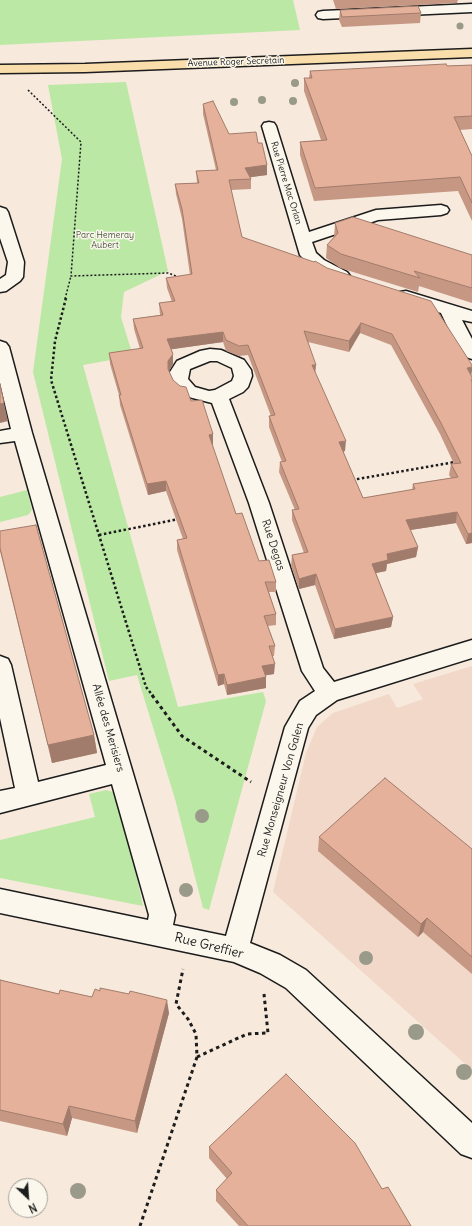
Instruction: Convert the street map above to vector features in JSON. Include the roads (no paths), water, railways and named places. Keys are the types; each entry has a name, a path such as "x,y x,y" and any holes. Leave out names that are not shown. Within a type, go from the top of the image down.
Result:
{"main road":[{"name":"Avenue Roger Secrétain","path":"0,56 99,54 472,40"},
{"name":"Avenue Roger Secrétain","path":"0,69 85,68 472,53"}],"street":[{"path":"322,15 472,8"},
{"name":"Rue Pierre Mac Orlan","path":"268,126 308,255 318,264 333,273 356,280"},
{"name":"Rue Pierre Mac Orlan","path":"303,240 376,215 441,210"},
{"path":"0,212 16,262 14,277 0,287"},
{"path":"394,292 472,316"},
{"path":"448,309 460,334 472,353"},
{"name":"Allée des Merisiers","path":"0,347 22,433 162,915 158,934"},
{"name":"Rue Degas","path":"220,396 259,503 313,672 329,693"},
{"path":"0,437 22,433"},
{"path":"28,528 48,524"},
{"name":"Rue Monseigneur Von Galen","path":"235,950 297,727 308,708 329,693 472,649"},
{"path":"0,665 29,795"},
{"path":"0,802 121,772"},
{"name":"Rue Greffier","path":"0,901 235,950 270,964 296,979 472,1143"}],"park label":[{"name":"Parc Hemeray Aubert","path":"105,240"}]}
